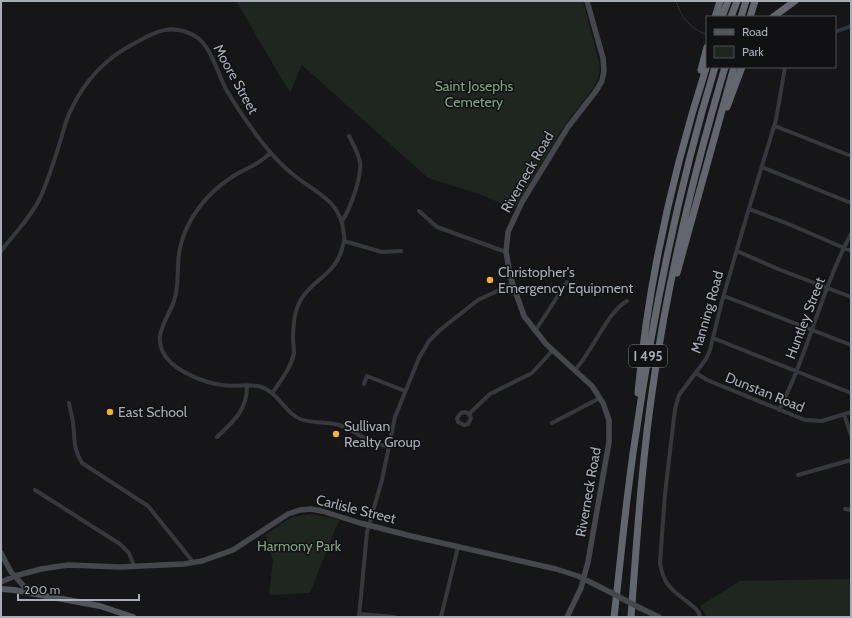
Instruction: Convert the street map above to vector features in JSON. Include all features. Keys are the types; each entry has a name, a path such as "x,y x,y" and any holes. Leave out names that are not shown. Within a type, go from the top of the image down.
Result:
{"highway":[{"path":"715,16 720,1"},
{"path":"722,16 728,1"},
{"path":"731,16 737,1"},
{"path":"741,16 746,1"},
{"path":"750,16 755,1"},
{"path":"775,16 795,1"},
{"path":"631,468 642,352 648,308 664,230 706,51"},
{"path":"688,130 706,68"},
{"name":"I 495","path":"614,617 639,410 665,266 691,151 715,68"},
{"name":"I 495","path":"631,617 641,489 650,408 662,331 674,264 687,207 725,68"},
{"path":"662,331 734,68"},
{"path":"713,141 720,128 742,68"}],"main road":[{"path":"1,589 100,606 132,617"}],"street":[{"name":"Riverneck Road","path":"567,617 584,579 589,556 610,434 608,414 600,398 588,381 553,350 535,331 524,316 512,284 507,266 506,252 508,232 522,202 565,131 602,81 604,71 603,58 587,1"},
{"name":"Moore Street","path":"1,251 41,197 71,110 83,88 100,68 116,54 134,43 170,28 182,30 197,37 209,51 227,91 243,117 271,153 294,175 327,198 336,208 342,221 345,236 342,252 335,266 323,278 310,287 296,309 293,323 294,350 292,362 273,392"},
{"name":"Manning Road","path":"700,617 696,608 669,587 662,573 660,564 665,494 675,409 678,395 706,359 713,338 779,109 786,68"},
{"path":"774,126 851,156"},
{"path":"342,221 347,214 360,171 360,162 349,136"},
{"path":"271,153 232,177 213,191 190,220 183,236 180,249 178,282 174,300 160,332 160,345 166,358 177,367 204,381 222,385 259,386 273,392 290,412 300,419 348,428 367,439 389,447"},
{"path":"762,167 851,203"},
{"path":"749,209 851,251"},
{"path":"419,211 437,227 506,252"},
{"name":"Huntley Street","path":"779,410 797,372 828,288 851,234"},
{"path":"344,241 382,252 401,251"},
{"path":"737,252 851,297"},
{"path":"535,331 567,282"},
{"path":"395,617 359,616 367,535 382,480 395,416 423,349 436,333 478,300 512,284"},
{"path":"724,296 851,345"},
{"path":"575,370 615,311 627,301"},
{"path":"713,338 851,393"},
{"path":"469,414 490,394 532,373 553,350"},
{"name":"Dunstan Road","path":"696,373 707,380 800,419 814,421 826,420 851,412"},
{"path":"364,384 367,376 405,391"},
{"path":"217,437 234,422 242,410 247,396 247,386"},
{"path":"552,423 600,398"},
{"path":"69,403 73,423 74,443 77,455 82,463 148,506 194,563"},
{"path":"844,414 851,435"},
{"path":"798,475 851,460"},
{"path":"36,490 120,544 129,553 134,566"},
{"name":"Carlisle Street","path":"1,582 15,576 41,569 68,565 134,566 194,563 212,559 232,550 283,517 300,510 310,509 458,547 549,567 573,574 659,617"},
{"path":"846,509 851,510"},
{"path":"441,617 458,547"},
{"path":"1,553 11,572 30,593"}],"green space":[{"name":"Saint Josephs Cemetery","path":"236,1 583,1 600,69 594,87 562,129 514,209 482,195 428,178 302,65 290,93"},
{"name":"Harmony Park","path":"313,514 339,520 310,593 269,595 273,560 265,535 292,517"},
{"path":"851,579 851,617 707,617 700,606 740,581"}],"waterway":[{"path":"676,1 680,12 686,21 694,29 705,34"},
{"path":"836,32 851,26"}],"place":[{"name":"Christopher's Emergency Equipment","path":"490,280"},
{"name":"East School","path":"110,412"},
{"name":"Sullivan Realty Group","path":"336,434"}]}
